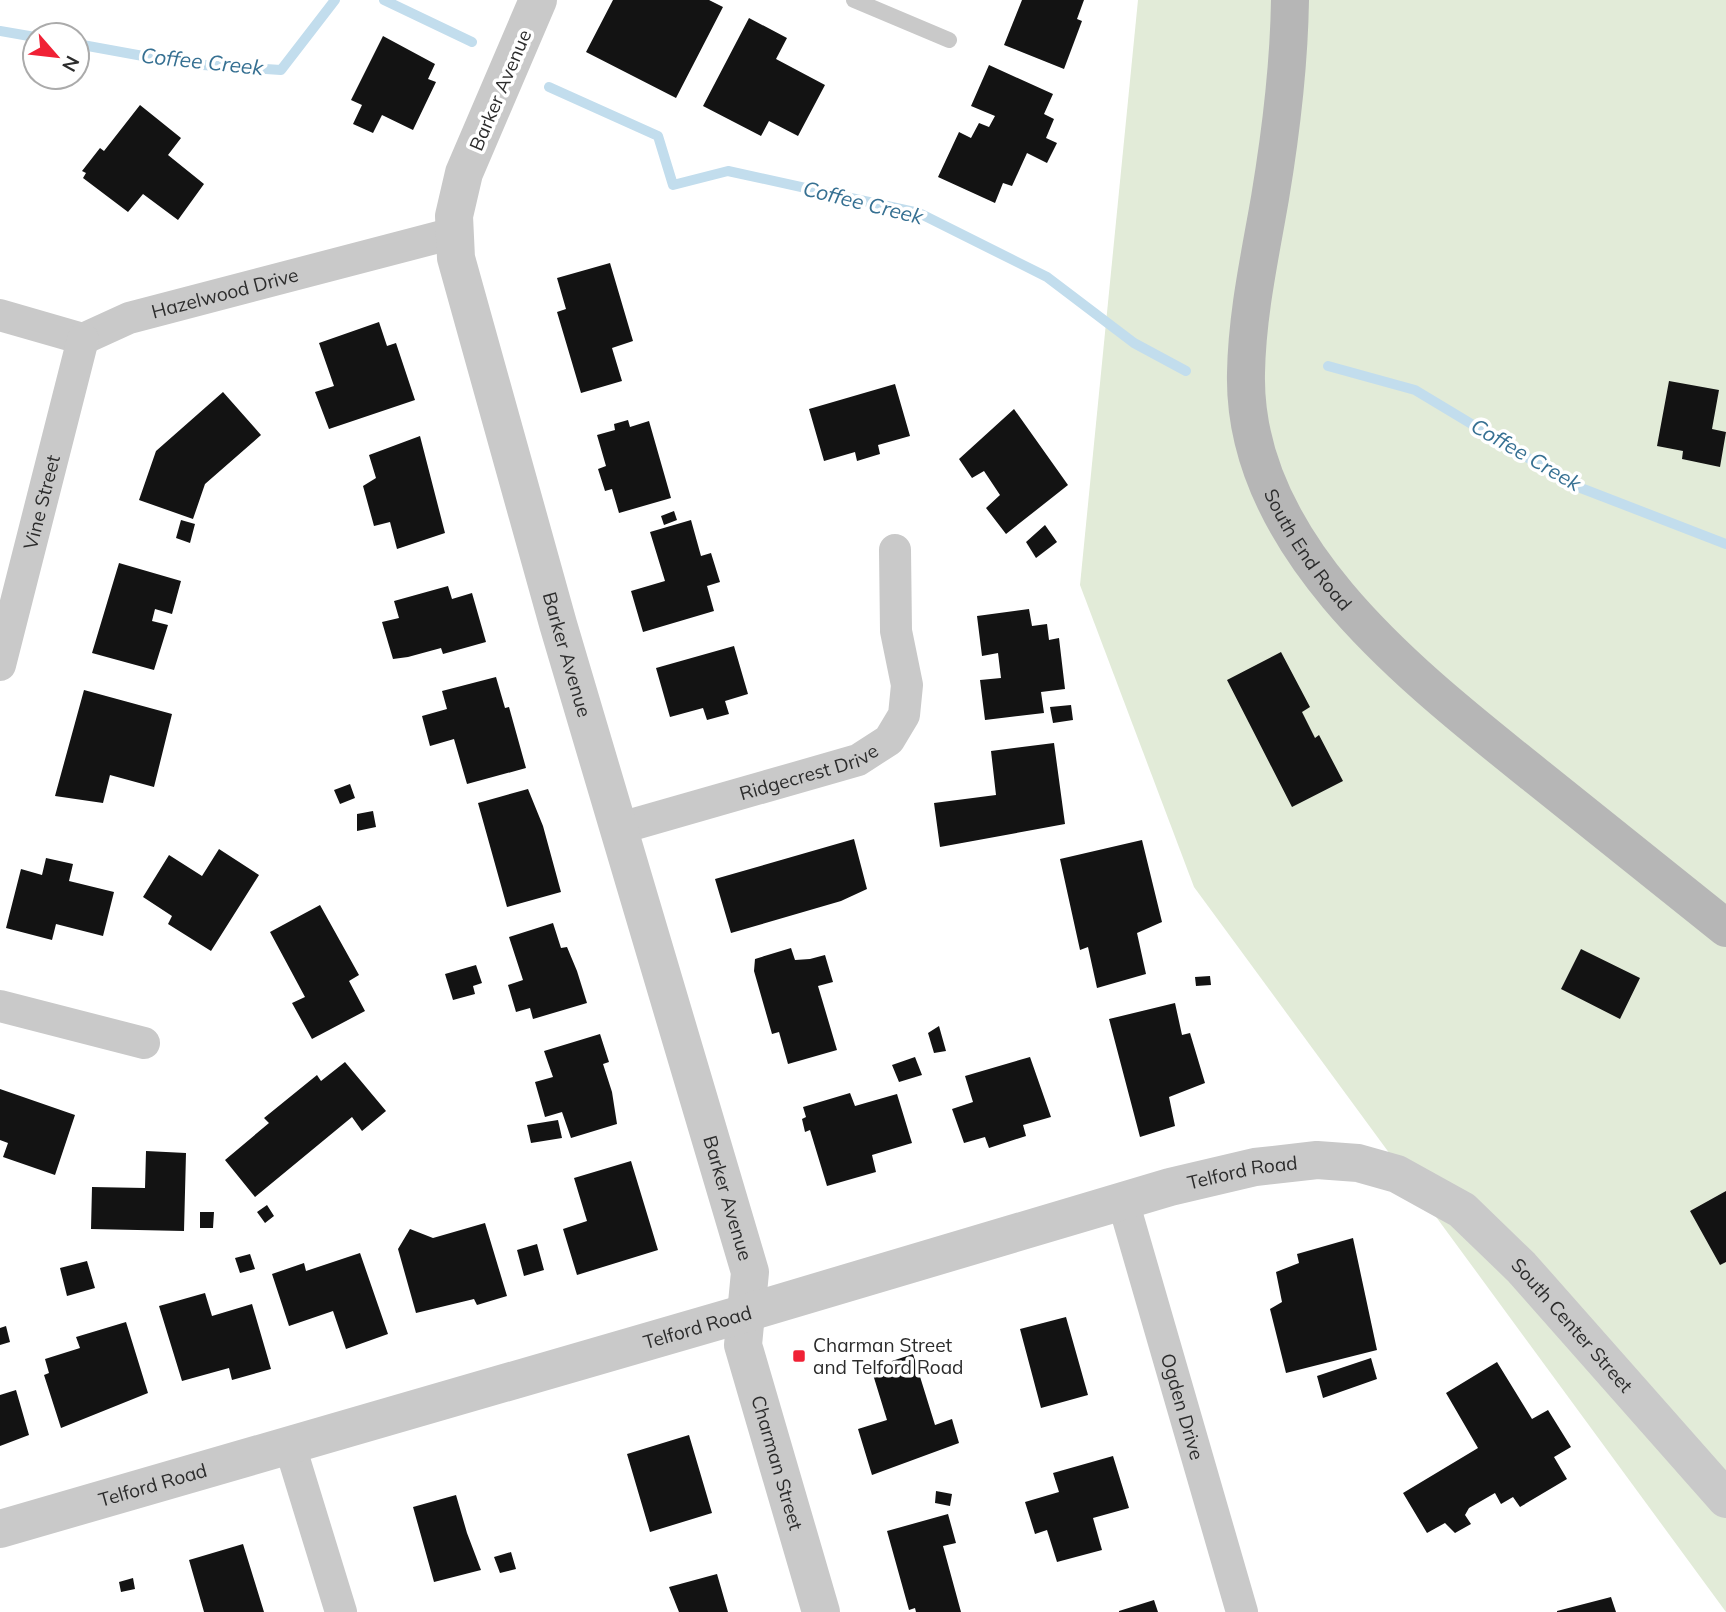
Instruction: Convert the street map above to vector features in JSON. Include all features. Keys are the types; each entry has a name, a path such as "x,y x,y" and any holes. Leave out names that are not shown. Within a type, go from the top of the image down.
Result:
{"main road":[{"name":"South End Road","path":"1290,0 1284,109 1257,274 1246,375 1255,444 1265,478 1280,510 1301,545 1352,612 1402,661 1462,716 1726,928"}],"street":[{"name":"Barker Avenue","path":"538,0 464,173 454,216 456,258 617,829 750,1272 746,1313"},
{"name":"Hazelwood Drive","path":"83,339 129,318 454,233"},
{"path":"0,315 83,339"},
{"name":"Vine Street","path":"0,664 83,339"},
{"name":"Ridgecrest Drive","path":"617,829 858,760 889,740 904,715 907,685 896,631 895,550"},
{"path":"0,1006 144,1043"},
{"name":"Telford Road","path":"0,1529 1216,1175 1301,1160 1345,1161 1397,1174"},
{"name":"South Center Street","path":"1397,1174 1462,1210 1501,1245 1726,1499"},
{"name":"Ogden Drive","path":"1124,1201 1242,1612"},
{"name":"Charman Street","path":"746,1313 743,1345 821,1612"},
{"path":"290,1446 341,1612"}],"lane":[{"path":"854,0 949,40"}],"green space":[{"path":"1138,0 1726,0 1726,1612 1194,887 1080,585"}],"building":[{"path":"613,0 709,0 723,7 676,98 586,52"},
{"path":"1022,0 1084,0 1077,19 1082,21 1064,69 1004,45"},
{"path":"749,18 787,38 776,59 825,85 798,136 769,121 761,136 703,106"},
{"path":"383,36 435,64 428,79 436,82 413,130 382,115 373,133 353,124 362,105 351,100"},
{"path":"989,65 1053,94 1044,114 1054,119 1046,138 1057,143 1047,163 1027,153 1012,186 1003,183 995,203 938,177 959,132 971,138 979,123 989,127 995,116 971,106"},
{"path":"140,105 181,138 168,155 204,184 178,220 143,194 128,212 83,178 86,173 82,171 100,148 104,151"},
{"path":"610,263 633,341 612,348 622,381 581,393 557,312 566,309 557,278"},
{"path":"379,322 387,346 396,343 415,400 329,429 315,392 334,386 319,343"},
{"path":"1669,381 1719,390 1712,429 1726,432 1720,467 1682,459 1683,451 1657,446"},
{"path":"895,384 910,436 878,445 880,454 857,461 855,452 824,461 809,409"},
{"path":"223,392 261,435 205,484 193,519 139,500 156,451"},
{"path":"1014,409 1068,485 1006,534 986,508 1000,495 984,471 972,478 959,459"},
{"path":"628,420 630,427 649,421 671,498 619,513 612,489 605,491 598,469 606,466 597,435 615,430 614,424"},
{"path":"420,436 445,533 397,549 390,522 374,526 363,486 376,478 369,455"},
{"path":"674,511 677,520 664,525 661,516"},
{"path":"181,520 195,524 190,543 176,538"},
{"path":"691,520 701,556 711,553 720,582 707,586 714,611 643,632 631,591 665,581 650,532"},
{"path":"1045,525 1057,542 1036,558 1026,542"},
{"path":"119,563 181,581 172,614 155,609 152,621 168,625 154,670 92,653"},
{"path":"448,586 452,599 472,593 486,642 443,654 441,648 393,659 382,622 399,618 394,601"},
{"path":"1029,609 1032,626 1047,624 1049,640 1059,638 1065,689 1041,692 1044,713 985,720 980,680 1001,678 998,653 982,656 977,616"},
{"path":"734,646 748,694 725,701 729,714 707,720 703,708 670,717 656,668"},
{"path":"1281,652 1310,707 1302,712 1315,738 1319,735 1343,781 1292,807 1227,680"},
{"path":"496,677 505,708 509,707 526,768 467,784 454,739 430,746 422,716 447,709 442,691"},
{"path":"84,690 172,714 154,787 110,775 103,803 55,796"},
{"path":"1071,705 1073,720 1053,723 1050,707"},
{"path":"1054,743 1065,824 940,847 934,803 996,795 991,751"},
{"path":"350,784 355,798 340,804 334,790"},
{"path":"528,789 543,826 561,892 507,907 478,803"},
{"path":"373,811 376,827 357,831 357,814"},
{"path":"854,839 867,889 841,901 731,933 715,879"},
{"path":"1142,840 1162,922 1137,933 1146,974 1097,988 1088,947 1080,950 1060,859"},
{"path":"219,849 259,875 211,951 168,924 172,916 143,897 169,855 202,876"},
{"path":"46,858 73,864 69,881 114,892 103,936 56,924 52,940 6,928 21,869 42,875"},
{"path":"320,905 359,975 349,981 365,1011 312,1039 292,1003 305,997 270,932"},
{"path":"553,923 561,948 567,947 587,1003 533,1019 530,1008 516,1012 508,985 523,980 509,937"},
{"path":"791,948 795,960 825,955 833,982 818,986 837,1050 788,1064 779,1032 772,1034 754,971 755,959"},
{"path":"1581,949 1640,978 1620,1019 1561,989"},
{"path":"476,965 482,983 473,986 475,994 453,1000 445,974"},
{"path":"1210,976 1211,985 1196,986 1195,977"},
{"path":"1175,1003 1182,1035 1190,1033 1205,1083 1169,1097 1175,1126 1140,1137 1109,1019"},
{"path":"939,1026 946,1051 934,1053 928,1033"},
{"path":"600,1034 609,1062 603,1064 612,1092 617,1124 571,1138 562,1112 545,1117 535,1082 553,1077 544,1051"},
{"path":"915,1057 922,1075 899,1082 892,1065"},
{"path":"1030,1057 1051,1117 1023,1125 1026,1136 989,1148 985,1137 964,1143 952,1109 973,1102 965,1076"},
{"path":"345,1062 386,1111 362,1131 352,1117 255,1197 225,1160 269,1123 264,1118 317,1075 321,1081"},
{"path":"0,1089 75,1115 55,1175 3,1157 8,1143 0,1140"},
{"path":"850,1093 855,1106 897,1094 912,1143 872,1155 876,1172 827,1186 810,1130 805,1132 802,1119 806,1117 803,1107"},
{"path":"558,1120 562,1138 531,1143 527,1125"},
{"path":"146,1151 186,1153 184,1231 91,1229 92,1187 145,1188"},
{"path":"631,1161 658,1250 577,1275 563,1229 587,1221 574,1178"},
{"path":"1726,1191 1726,1262 1720,1265 1690,1211"},
{"path":"267,1205 274,1216 265,1223 257,1212"},
{"path":"200,1212 214,1212 213,1228 200,1228"},
{"path":"485,1223 507,1296 477,1305 474,1299 416,1313 398,1249 410,1229 433,1238"},
{"path":"1353,1238 1377,1350 1286,1373 1270,1309 1282,1302 1276,1272 1299,1263 1297,1254"},
{"path":"537,1244 544,1270 524,1276 517,1250"},
{"path":"360,1253 388,1334 346,1349 333,1311 289,1326 272,1274 304,1263 306,1271"},
{"path":"250,1254 255,1269 240,1273 235,1258"},
{"path":"87,1261 95,1288 67,1296 60,1268"},
{"path":"205,1293 212,1316 252,1304 271,1369 232,1380 229,1368 182,1381 159,1306"},
{"path":"1066,1317 1088,1395 1041,1408 1020,1329"},
{"path":"126,1322 148,1393 61,1428 44,1375 49,1373 45,1359 80,1348 76,1337"},
{"path":"6,1326 10,1342 0,1345 0,1328"},
{"path":"913,1354 935,1425 952,1419 959,1443 872,1475 858,1429 887,1420 871,1368"},
{"path":"1371,1358 1377,1379 1323,1398 1317,1376"},
{"path":"1497,1362 1532,1419 1548,1410 1571,1447 1554,1457 1567,1479 1520,1507 1513,1497 1501,1504 1495,1493 1469,1508 1465,1515 1471,1524 1455,1533 1445,1523 1427,1533 1403,1493 1478,1448 1446,1393"},
{"path":"16,1390 29,1435 0,1446 0,1395"},
{"path":"689,1435 712,1513 650,1532 627,1454"},
{"path":"1113,1456 1129,1508 1093,1518 1102,1550 1057,1562 1047,1530 1035,1534 1025,1502 1059,1492 1053,1473"},
{"path":"936,1491 952,1494 950,1506 935,1503"},
{"path":"456,1495 481,1570 434,1582 413,1507"},
{"path":"948,1514 956,1543 943,1546 961,1612 916,1612 915,1608 909,1610 887,1531"},
{"path":"243,1544 264,1612 204,1612 189,1560"},
{"path":"511,1552 516,1569 500,1573 494,1557"},
{"path":"717,1574 728,1612 679,1612 669,1587"},
{"path":"133,1578 135,1589 121,1592 119,1582"},
{"path":"1611,1597 1616,1612 1557,1612 1557,1611"},
{"path":"1154,1600 1158,1612 1119,1612 1119,1611"}],"waterway":[{"name":"Coffee Creek","path":"91,47 187,64 281,70 335,0"},
{"name":"Coffee Creek","path":"384,0 472,42"},
{"name":"Coffee Creek","path":"0,31 21,35"},
{"name":"Coffee Creek","path":"549,87 658,136 673,185 728,171 919,213 1047,277 1134,343 1186,371"},
{"name":"Coffee Creek","path":"1328,366 1415,390 1573,485 1726,544"}],"place":[{"name":"Charman Street and Telford Road","path":"799,1356"}]}
